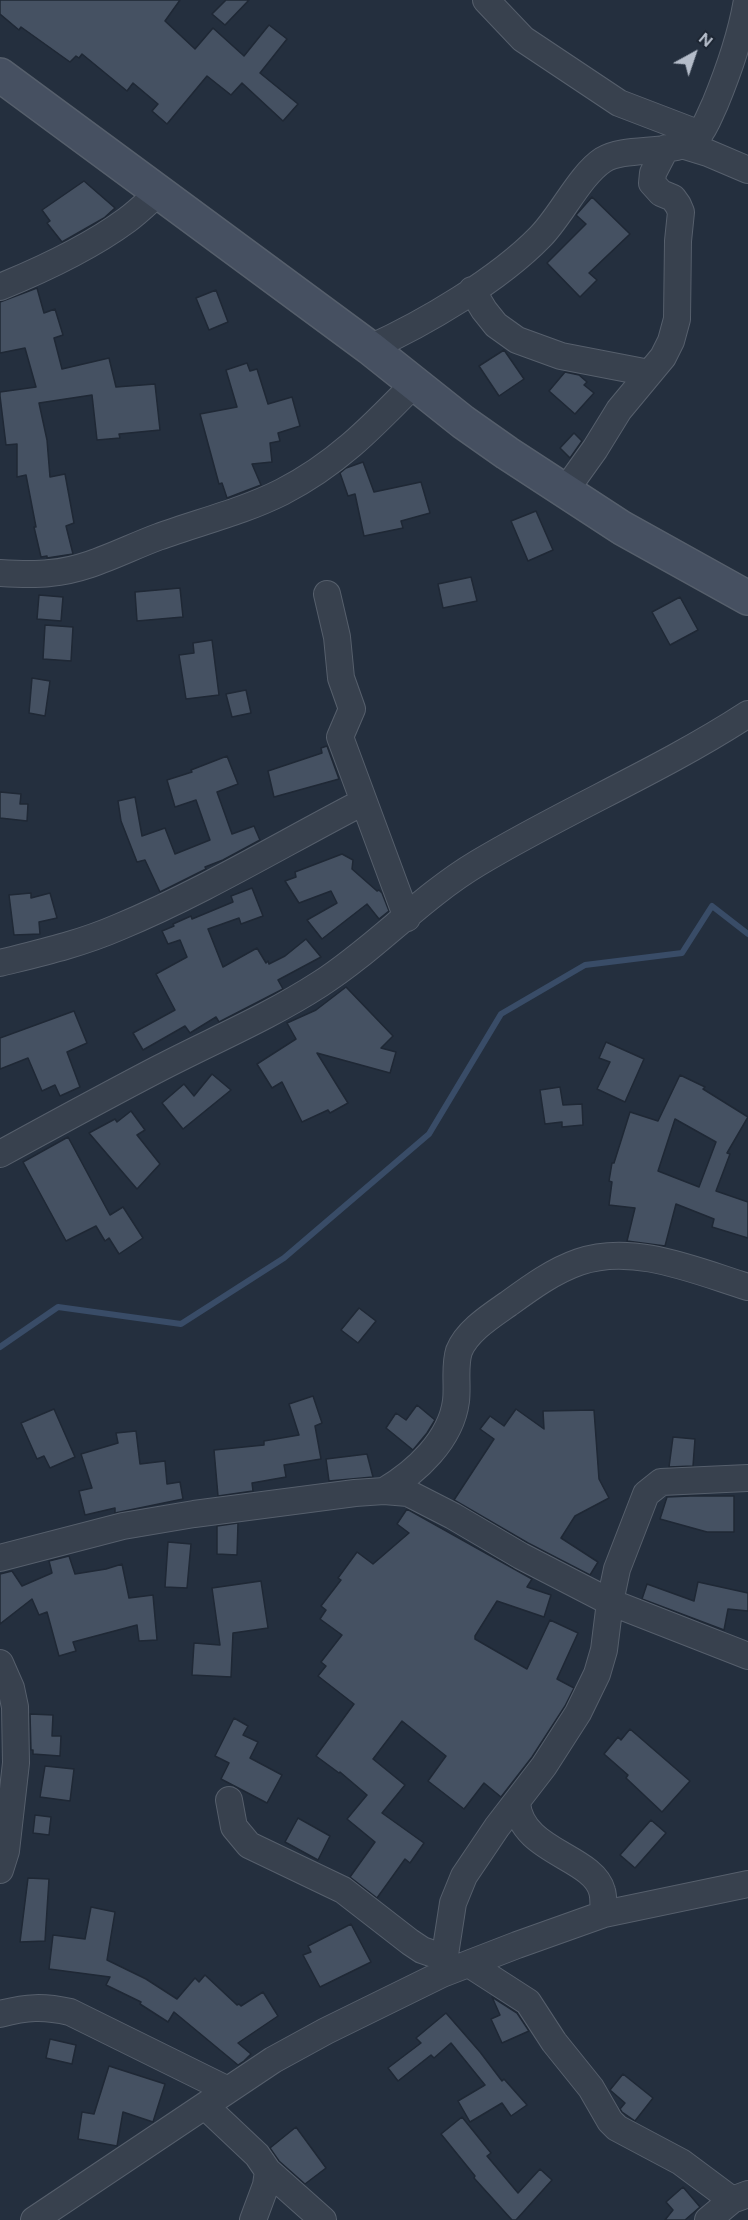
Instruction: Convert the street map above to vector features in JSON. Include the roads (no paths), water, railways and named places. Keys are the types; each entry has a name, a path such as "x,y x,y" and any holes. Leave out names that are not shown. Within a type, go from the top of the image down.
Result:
{"street":[{"path":"486,0 523,39 619,103 682,142 748,170"},
{"path":"565,491 619,410 663,357 671,341 677,319 678,241 681,212 673,198 661,193 652,183 653,173 708,118 730,65 743,24 747,0"},
{"path":"0,75 370,348 472,428 622,528 748,598"},
{"path":"370,348 419,324 472,290 531,247 556,219 594,168 605,159 682,142"},
{"path":"0,287 65,257 107,233 128,220 158,193"},
{"path":"472,290 496,325 517,340 561,356 649,373"},
{"path":"0,573 50,573 91,564 159,537 238,511 281,492 311,475 352,446 415,382"},
{"path":"327,594 337,637 340,678 352,709 340,737 407,918"},
{"path":"0,1154 161,1068 282,1008 355,960 475,865 523,837 684,753 748,714"},
{"path":"0,963 61,948 117,928 190,894 363,802"},
{"path":"384,1491 416,1467 439,1441 450,1424 456,1403 458,1354 472,1333 524,1292 558,1270 581,1261 609,1256 635,1256 748,1287"},
{"path":"452,1966 453,1904 457,1891 474,1860 544,1766 578,1713 597,1674 606,1639 616,1569 646,1494 661,1482 748,1479"},
{"path":"0,1558 123,1526 194,1514 384,1491 408,1493 610,1602 748,1656"},
{"path":"0,1664 11,1688 15,1707 16,1763 6,1851 0,1870"},
{"path":"229,1800 234,1827 249,1845 343,1890 422,1950 528,2002 554,2042 591,2088 610,2121 617,2128 740,2197 708,2220"},
{"path":"517,1802 518,1813 527,1829 597,1881 603,1891 604,1914"},
{"path":"34,2220 273,2060 452,1966 604,1914 748,1884"},
{"path":"0,2014 26,2008 48,2007 70,2012 228,2090"},
{"path":"205,2106 263,2162 268,2171 323,2220"},
{"path":"254,2220 266,2185 268,2171"}],"waterway":[{"path":"0,1347 58,1307 181,1324 284,1258 429,1134 501,1014 585,965 682,953 712,906 748,934"}]}
